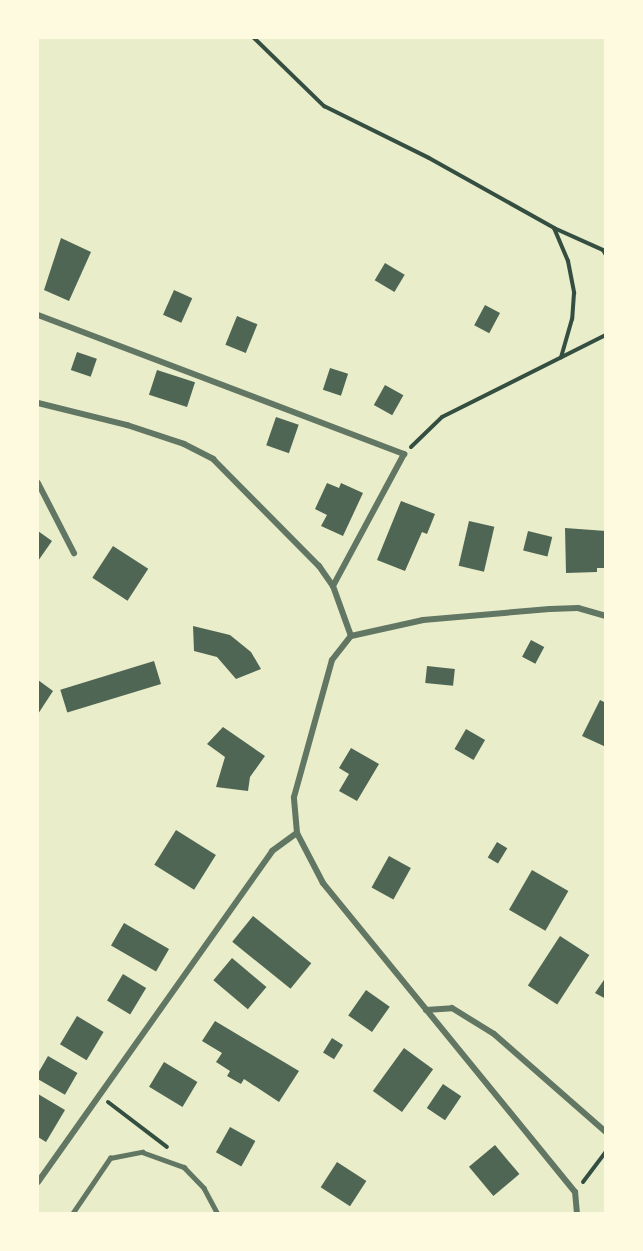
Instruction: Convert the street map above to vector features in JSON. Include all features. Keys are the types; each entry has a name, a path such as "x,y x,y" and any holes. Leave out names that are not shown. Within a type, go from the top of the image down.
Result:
{"street":[{"path":"38,315 404,454 333,586"},
{"path":"38,403 127,425 201,451 223,468 320,566 333,586 351,636"},
{"path":"38,483 74,553"},
{"path":"577,1214 575,1192 323,883 297,832 297,781 332,660 351,636 423,620 527,611 578,608 606,616"},
{"path":"38,1182 272,851 297,832"},
{"path":"426,1010 452,1008 494,1034 606,1132"}],"lane":[{"path":"72,1214 110,1158 142,1152 184,1167 204,1188 218,1214"}],"path":[{"path":"254,38 324,106 554,228 603,250 606,255"},
{"path":"554,228 568,261 574,293 572,319 561,357"},
{"path":"404,454 442,417 606,336"},
{"path":"99,1096 180,1157 184,1167"},
{"path":"575,1192 606,1151"}],"building":[{"path":"61,238 91,252 69,301 44,290"},
{"path":"385,263 405,275 394,292 375,280"},
{"path":"174,290 192,298 181,323 163,315"},
{"path":"485,305 500,313 489,333 474,325"},
{"path":"237,316 257,324 246,353 225,345"},
{"path":"77,352 97,359 91,377 71,370"},
{"path":"330,368 348,374 341,396 323,390"},
{"path":"157,370 195,382 187,407 149,395"},
{"path":"385,385 403,395 392,415 374,405"},
{"path":"276,417 299,425 289,453 266,445"},
{"path":"327,483 339,488 341,483 363,493 343,536 321,526 327,515 315,509"},
{"path":"401,501 435,514 427,534 422,532 405,571 377,560"},
{"path":"469,521 494,527 484,572 459,566"},
{"path":"565,528 606,531 606,568 597,568 597,572 566,573"},
{"path":"38,531 52,541 38,561"},
{"path":"528,531 552,537 547,556 523,550"},
{"path":"113,546 148,569 128,601 92,578"},
{"path":"193,626 230,635 251,652 261,669 236,679 217,657 194,651"},
{"path":"531,640 544,647 535,664 522,657"},
{"path":"154,661 161,684 67,713 60,690"},
{"path":"427,666 455,669 453,686 425,683"},
{"path":"38,680 53,691 38,714"},
{"path":"600,700 606,703 606,747 582,736"},
{"path":"223,727 265,756 250,777 248,791 216,787 225,757 207,744"},
{"path":"466,729 485,740 474,760 454,749"},
{"path":"351,748 379,764 357,801 339,791 349,774 339,768"},
{"path":"176,830 216,855 194,890 154,865"},
{"path":"497,842 507,848 498,864 488,857"},
{"path":"389,856 411,868 393,900 372,887"},
{"path":"532,870 568,891 545,931 509,910"},
{"path":"253,916 311,963 291,989 232,942"},
{"path":"124,923 169,949 156,972 111,946"},
{"path":"560,936 589,955 557,1005 528,985"},
{"path":"232,958 266,987 248,1009 213,980"},
{"path":"123,974 146,988 130,1014 107,1001"},
{"path":"606,977 606,999 595,993"},
{"path":"366,990 390,1007 372,1032 348,1015"},
{"path":"77,1016 104,1032 87,1060 60,1044"},
{"path":"215,1021 299,1071 279,1102 244,1079 241,1084 227,1076 230,1071 216,1062 222,1053 202,1041"},
{"path":"332,1038 343,1045 334,1059 323,1052"},
{"path":"404,1048 433,1069 402,1112 373,1091"},
{"path":"48,1056 77,1073 65,1095 38,1079 38,1073"},
{"path":"164,1062 197,1082 182,1107 149,1087"},
{"path":"443,1084 461,1096 445,1120 427,1108"},
{"path":"38,1094 65,1110 46,1142 38,1137"},
{"path":"230,1127 255,1141 241,1166 216,1152"},
{"path":"495,1145 519,1174 493,1196 469,1167"},
{"path":"337,1162 366,1181 350,1206 321,1187"}]}
